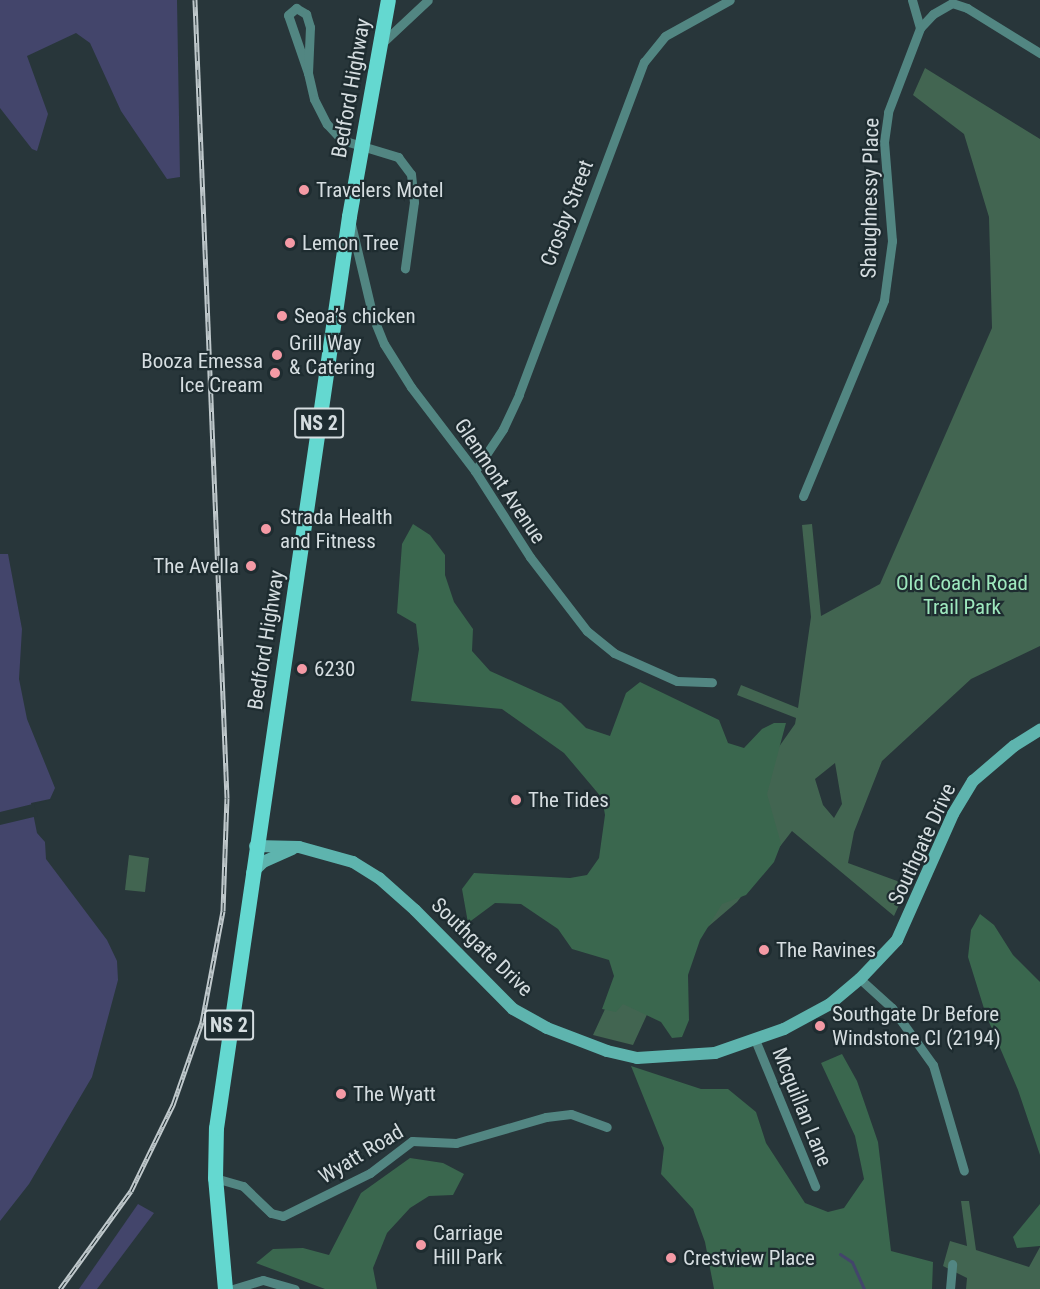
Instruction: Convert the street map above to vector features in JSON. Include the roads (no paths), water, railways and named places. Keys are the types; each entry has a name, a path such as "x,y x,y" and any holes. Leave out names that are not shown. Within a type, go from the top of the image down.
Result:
{"main road":[{"name":"Bedford Highway","path":"225,1289 215,1178 216,1128 255,846 349,216 388,0"}],"street":[{"path":"381,44 428,0"},
{"name":"Crosby Street","path":"475,471 503,429 519,394 644,62 666,36 730,0"},
{"path":"912,0 920,28"},
{"path":"920,28 933,14 951,2 967,8 1040,53"},
{"path":"308,73 310,27 306,14 296,8 288,15 308,73 314,99 327,124 342,140 398,157 411,174 414,202 405,268"},
{"name":"Shaughnessy Place","path":"803,496 884,300 892,241 884,142 888,112 920,28"},
{"name":"Glenmont Avenue","path":"349,216 373,317 384,344 411,387 475,471 530,557 587,631 614,653 677,681 712,682"},
{"name":"Southgate Drive","path":"255,846 299,846 353,862 379,878 485,984 513,1009 547,1028 607,1051 637,1058 715,1053 756,1042 830,1004 860,979 897,940 953,814 973,781 1014,746 1040,730"},
{"path":"252,873 275,855 299,846"},
{"path":"860,979 892,1008 933,1065 964,1171"},
{"name":"Mcquillan Lane","path":"756,1042 815,1186"},
{"name":"Wyatt Road","path":"215,1178 243,1186 271,1213 283,1216 370,1173 412,1141 456,1143 546,1117 571,1114 607,1127"},
{"path":"950,1289 952,1264"},
{"path":"233,1289 245,1288 263,1281 296,1289"}],"water":[{"path":"0,0 177,0 180,177 167,179 121,111 90,43 76,33 27,56 48,114 37,151 32,149 0,108"},
{"path":"0,554 8,554 22,629 19,679 27,719 55,788 50,799 31,803 37,833 45,842 46,859 107,940 117,961 118,980 92,1077 29,1184 0,1221"},
{"path":"138,1204 154,1213 97,1289 79,1289"}],"waterway":[{"path":"840,1254 852,1262 864,1289"}],"railway":[{"path":"60,1289 131,1191 173,1105 202,1022 223,911 227,798 195,0"}],"place":[{"name":"Travelers Motel","path":"304,190"},
{"name":"Lemon Tree","path":"290,243"},
{"name":"Seoa’s chicken","path":"282,316"},
{"name":"Grill Way & Catering","path":"277,355"},
{"name":"Booza Emessa Ice Cream","path":"275,373"},
{"name":"Strada Health and Fitness","path":"266,529"},
{"name":"The Avella","path":"251,566"},
{"name":"6230","path":"302,669"},
{"name":"The Tides","path":"516,800"},
{"name":"The Ravines","path":"764,950"},
{"name":"Southgate Dr Before Windstone Cl (2194)","path":"820,1026"},
{"name":"The Wyatt","path":"341,1094"},
{"name":"Carriage Hill Park","path":"421,1245"},
{"name":"Crestview Place","path":"671,1258"}],"park label":[{"name":"Old Coach Road Trail Park","path":"962,595"}]}
